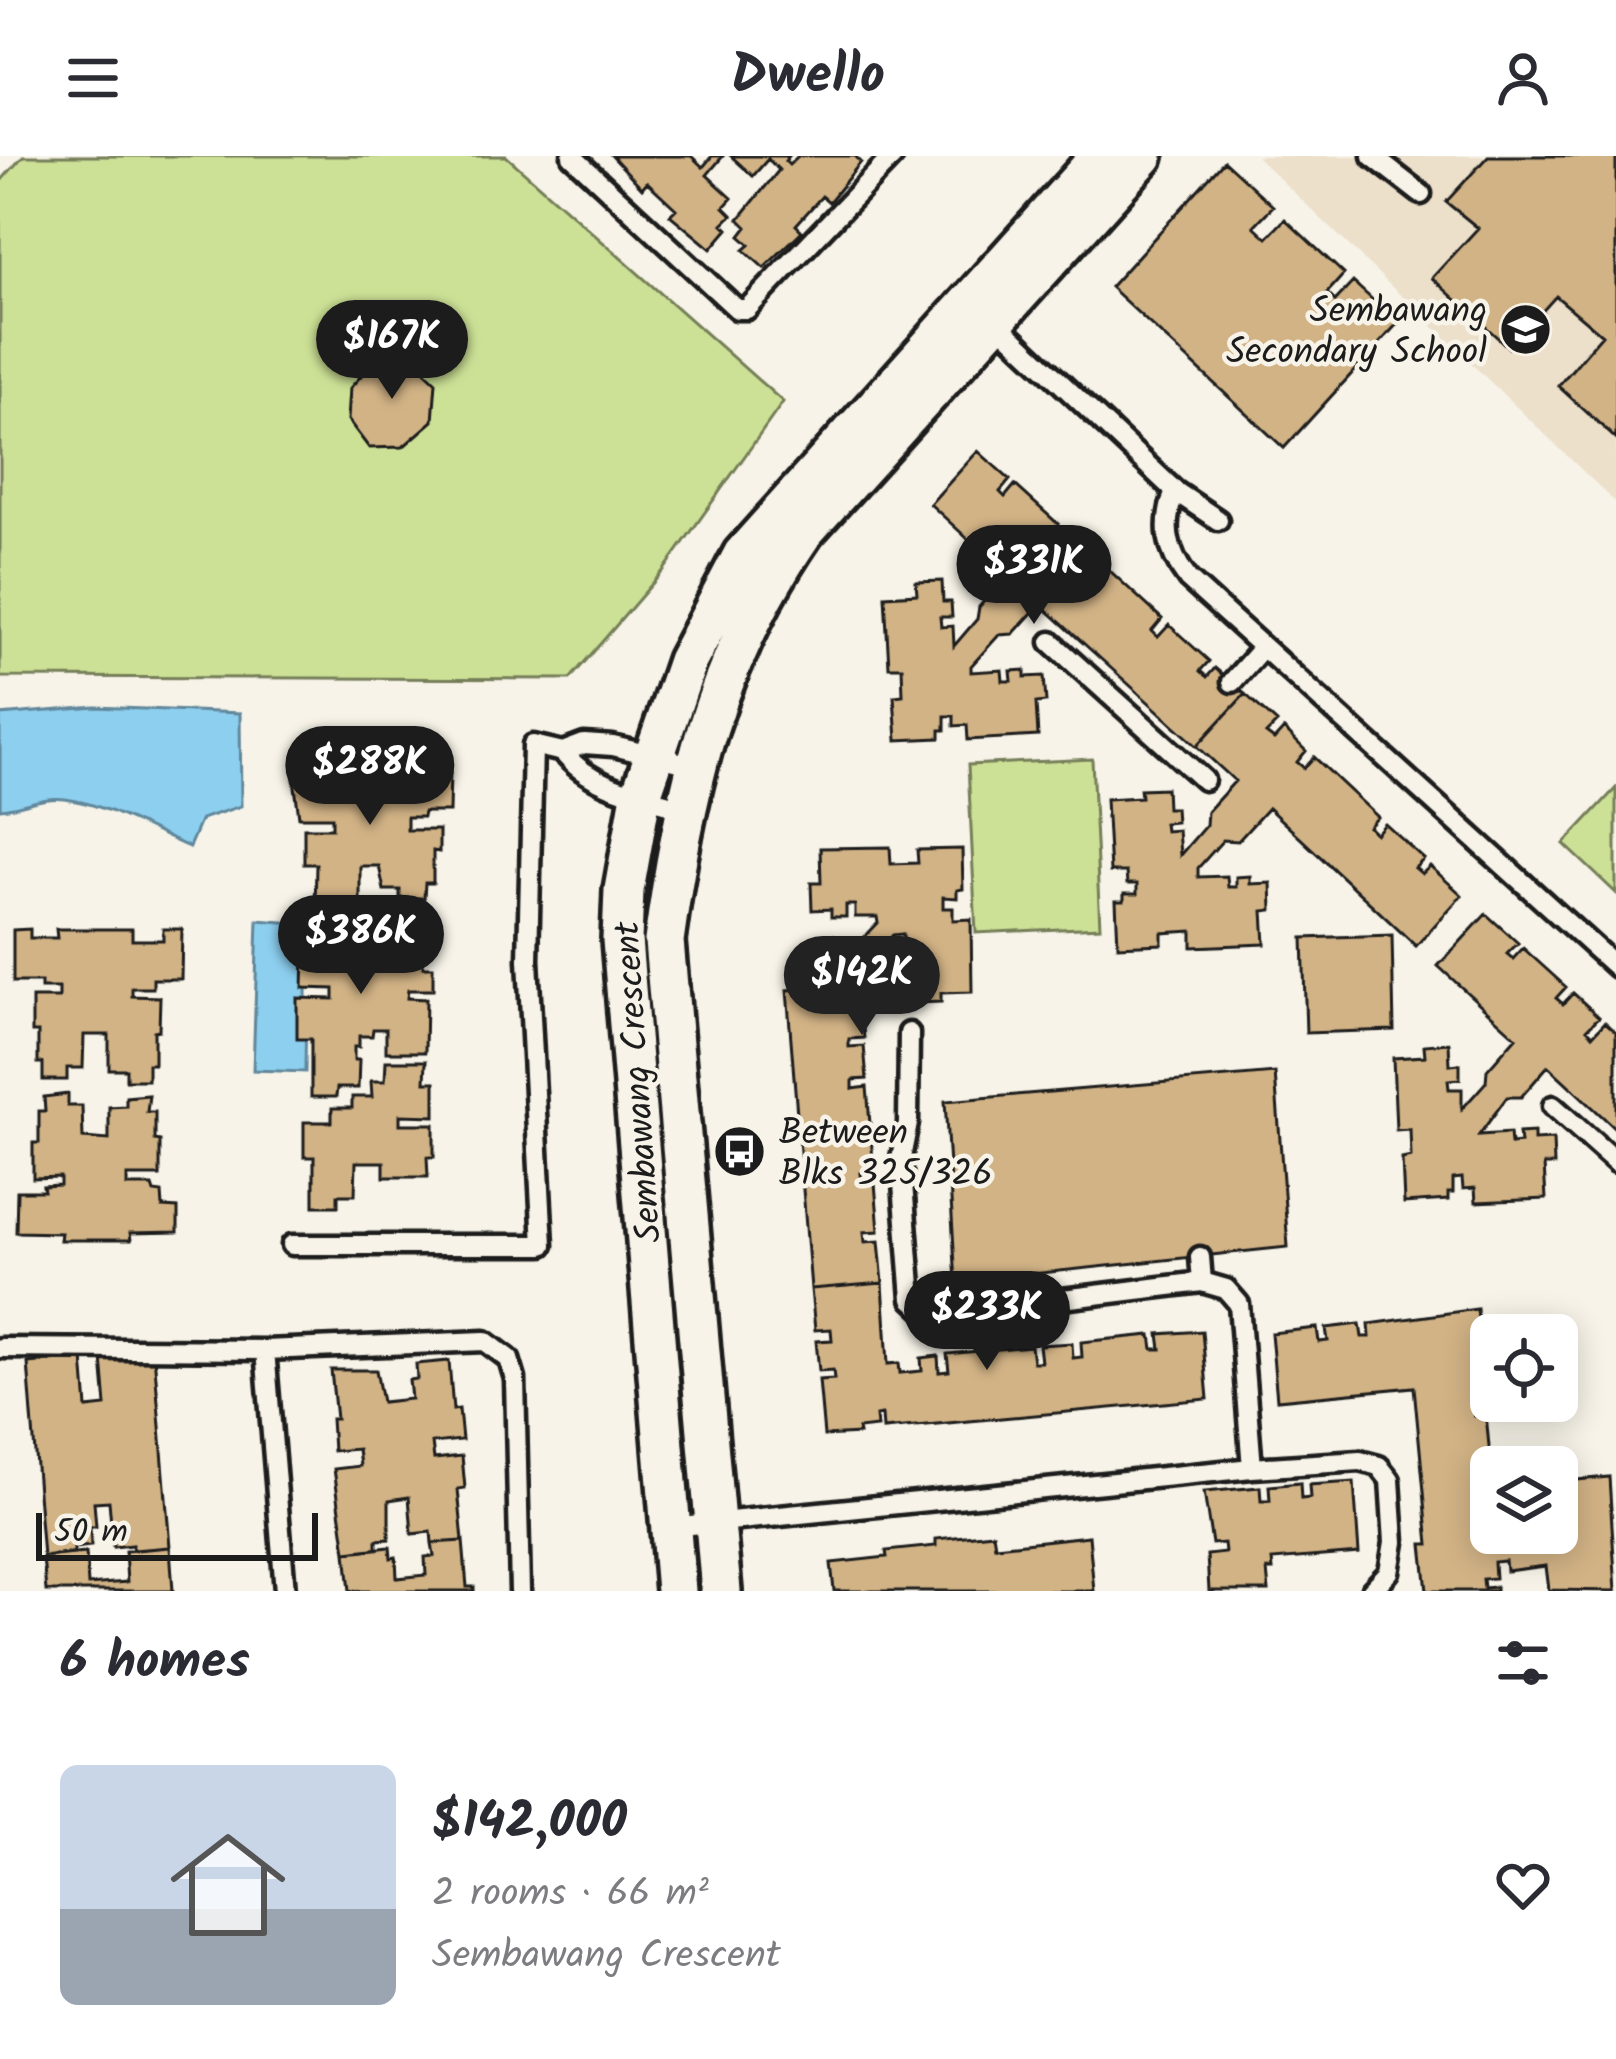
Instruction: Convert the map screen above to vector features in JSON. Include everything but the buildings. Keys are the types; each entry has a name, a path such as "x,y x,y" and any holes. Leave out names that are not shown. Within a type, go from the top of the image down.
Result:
{"street":[{"name":"Sembawang Crescent","path":"721,1591 664,941 696,766 717,692 771,580 1101,156"},
{"name":"Sembawang Crescent","path":"676,1591 622,940 624,890 641,795 687,662 743,555 984,309 1143,156"}],"lane":[{"path":"583,160 737,309 747,309 891,156"},
{"path":"1372,156 1421,194"},
{"path":"984,309 1175,491 1218,520"},
{"path":"1175,491 1166,525 1175,562 1188,579 1616,968"},
{"path":"1051,642 1178,743 1204,780"},
{"path":"1232,682 1264,647"},
{"path":"292,1245 543,1245 528,960 533,745 563,752 584,744 696,766"},
{"path":"563,752 578,771 688,808"},
{"path":"909,1033 908,1123 902,1158 912,1299 926,1312 947,1313 1202,1282 1226,1289 1240,1304 1252,1468"},
{"path":"1552,1106 1616,1162"},
{"path":"1200,1257 1202,1282"},
{"path":"0,1348 265,1351 485,1341 509,1358 515,1379 520,1591"},
{"path":"265,1351 285,1591"},
{"path":"670,1527 1360,1461 1379,1466 1390,1480 1394,1542 1389,1572 1371,1591"}],"shaded area":[{"name":"Sembawang Secondary School","path":"1256,156 1616,156 1616,503"}],"green space":[{"path":"23,156 506,156 783,402 664,570 570,679 0,677 0,182"},
{"path":"1092,759 1100,927 976,933 968,765"},
{"path":"1616,788 1616,893 1564,844"}],"water":[{"path":"96,707 240,713 241,806 201,819 189,847 81,802 48,799 0,809 0,715"},
{"path":"258,920 307,924 305,1072 253,1070"}],"place":[{"name":"Sembawang Secondary School","path":"1526,330"},
{"name":"Between Blks 325/326","path":"740,1152"}]}
